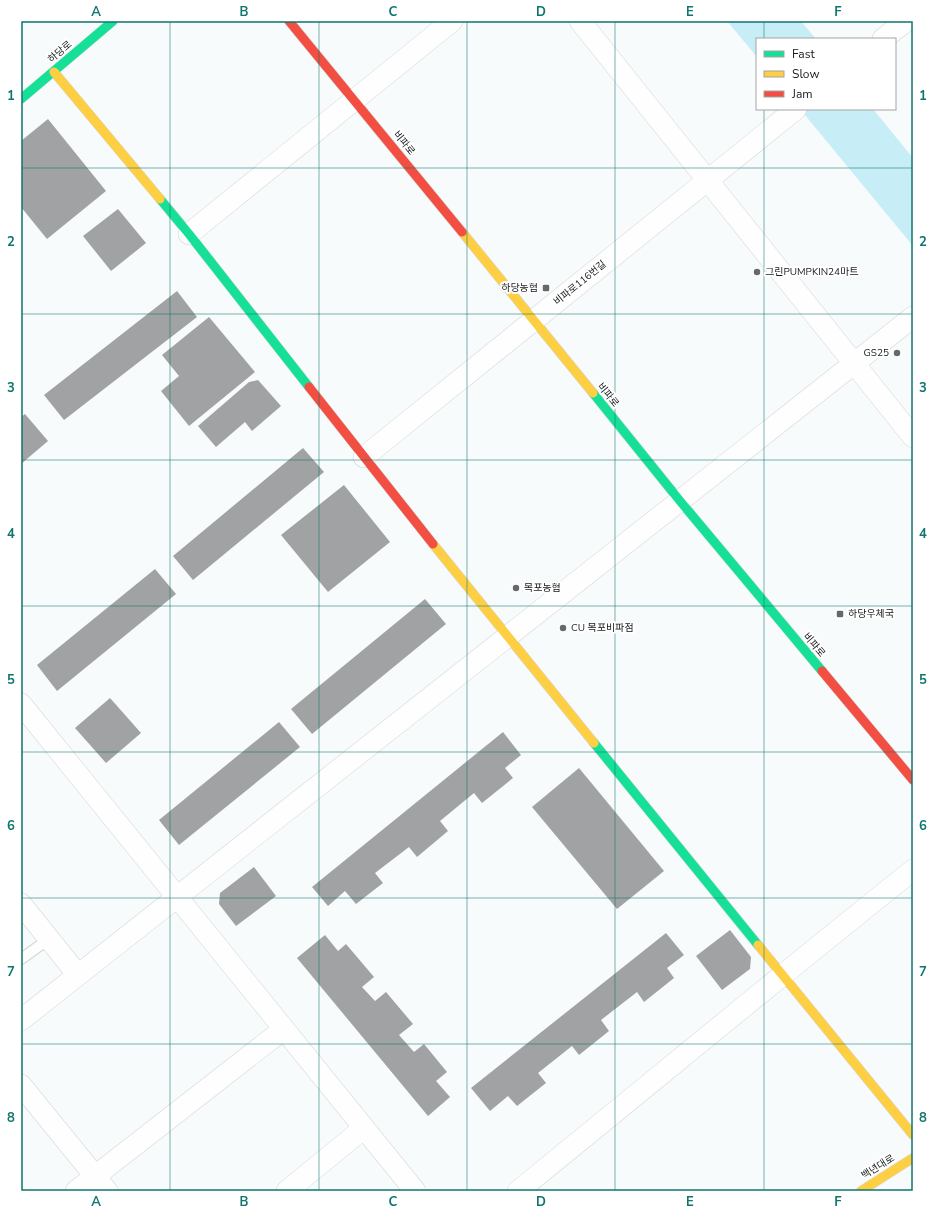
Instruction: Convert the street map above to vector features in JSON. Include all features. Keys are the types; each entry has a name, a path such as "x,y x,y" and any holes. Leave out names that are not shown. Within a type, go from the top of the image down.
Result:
{"street":[{"name":"하당로","path":"21,99 114,21"},
{"name":"비파로","path":"289,21 680,501 913,780"},
{"path":"189,234 452,21"},
{"path":"580,21 913,437"},
{"path":"884,38 906,21"},
{"path":"54,72 189,234 364,457 913,1135"},
{"name":"비파로116번길","path":"364,457 795,110"},
{"path":"21,1020 913,317"},
{"path":"21,704 415,1191"},
{"path":"518,1191 674,1065 782,974 913,870"},
{"path":"21,904 78,975"},
{"path":"76,1191 101,1184 284,1029"},
{"path":"21,1085 101,1184"},
{"path":"287,1191 364,1128"},
{"name":"백년대로","path":"886,1185 910,1160"},
{"name":"백년대로","path":"861,1191 910,1160"}],"lane":[{"path":"21,959 49,939"}],"shaded area":[{"path":"727,21 801,21 815,38 756,38 756,56"},
{"path":"801,110 874,110 913,158 913,246"}],"building":[{"path":"48,119 106,191 47,239 21,207 21,141"},
{"path":"118,209 146,243 111,271 83,236"},
{"path":"177,291 197,317 64,420 44,395"},
{"path":"209,317 255,372 189,426 161,391 179,376 162,355"},
{"path":"258,380 281,406 252,431 245,422 216,447 198,426 249,382"},
{"path":"25,414 48,441 21,464 21,417"},
{"path":"303,448 324,472 193,580 173,556"},
{"path":"344,485 390,542 328,592 281,535"},
{"path":"155,569 176,594 57,691 37,665"},
{"path":"425,599 446,624 312,734 291,709"},
{"path":"110,698 141,733 106,763 75,728"},
{"path":"279,722 300,747 179,845 159,820"},
{"path":"503,732 521,755 505,768 513,778 482,803 474,793 440,821 448,831 417,857 409,847 375,873 383,883 356,904 345,891 328,906 312,887"},
{"path":"579,768 664,871 617,909 532,807"},
{"path":"254,867 276,896 236,926 219,904 220,893"},
{"path":"730,930 751,957 750,969 722,990 696,956"},
{"path":"666,933 684,955 667,968 674,978 644,1002 637,992 601,1020 609,1031 579,1055 572,1046 538,1073 546,1083 517,1106 508,1096 490,1111 471,1088"},
{"path":"325,935 338,951 346,944 374,977 362,987 375,1001 386,992 413,1024 399,1035 414,1052 424,1044 447,1072 436,1081 450,1097 428,1116 297,958"}],"traffic: fast":[{"path":"21,99 113,21"},
{"path":"160,199 309,387"},
{"path":"593,393 680,501 822,671"},
{"path":"594,743 758,945"}],"traffic: slow":[{"path":"54,72 160,199"},
{"path":"462,232 593,393"},
{"path":"433,544 594,743"},
{"path":"758,945 913,1135"},
{"path":"861,1191 913,1158"}],"traffic: jam":[{"path":"289,21 462,232"},
{"path":"309,387 433,544"},
{"path":"822,671 913,780"}],"place":[{"name":"그린PUMPKIN24마트","path":"757,272"},
{"name":"하당농협","path":"546,288"},
{"name":"GS25","path":"897,353"},
{"name":"목포농협","path":"516,588"},
{"name":"하당우체국","path":"840,614"},
{"name":"CU 목포비파점","path":"563,628"}]}
